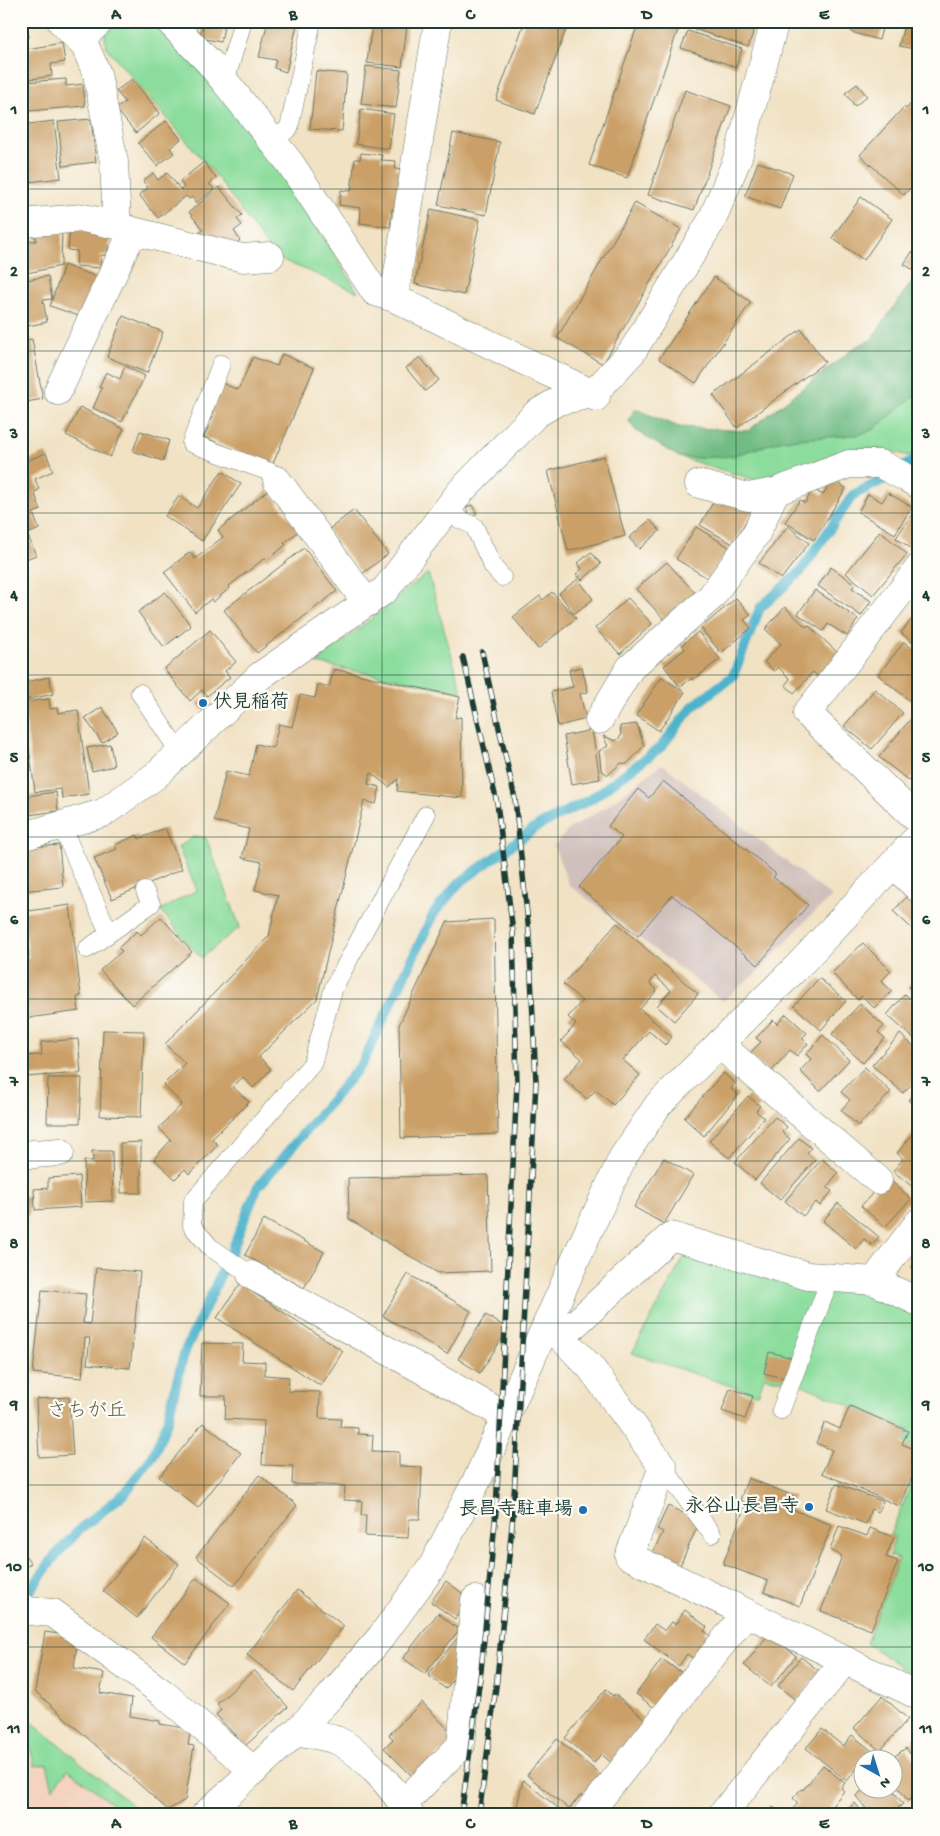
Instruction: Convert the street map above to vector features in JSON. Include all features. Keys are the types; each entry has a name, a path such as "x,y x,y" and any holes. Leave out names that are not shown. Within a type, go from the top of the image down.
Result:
{"street":[{"path":"58,391 125,228 97,74 85,46 70,31 100,21"},
{"path":"169,21 210,63 290,163 375,292 394,298 598,400"},
{"path":"394,298 438,21"},
{"path":"598,400 632,352 712,220 738,157 775,21"},
{"path":"21,224 83,218 243,258 270,256"},
{"path":"21,837 102,813 155,776 260,676 384,590 460,491 536,414 558,401 598,400"},
{"path":"699,484 748,497 775,492 849,464 880,464 919,485"},
{"path":"277,480 367,602"},
{"path":"599,720 630,668 711,597 756,534 775,492"},
{"path":"919,568 807,713 919,821"},
{"path":"205,1815 297,1731 330,1697 381,1637 432,1567 478,1478 506,1416 553,1333 582,1244 623,1157 658,1105 800,964 919,836"},
{"path":"893,864 919,889"},
{"path":"719,1044 878,1180"},
{"path":"21,1155 60,1152"},
{"path":"874,1281 919,1222"},
{"path":"553,1333 671,1236 808,1276 874,1281 919,1302"},
{"path":"251,1275 506,1416"},
{"path":"553,1333 591,1368 663,1467 628,1556 919,1696"},
{"path":"297,1731 336,1740 362,1757 406,1809 461,1745 475,1600"},
{"path":"24,1613 52,1613 164,1694 254,1771"},
{"path":"587,1815 746,1613"},
{"path":"722,1815 845,1660"}],"lane":[{"path":"225,82 243,21"},
{"path":"273,141 289,128 312,21"},
{"path":"221,364 191,443 270,472 277,480"},
{"path":"444,512 474,526 493,567 502,577"},
{"path":"140,693 180,753"},
{"path":"251,1275 210,1247 192,1226 193,1202 312,1064 334,987 426,815"},
{"path":"61,825 109,933"},
{"path":"87,949 151,904 145,891"},
{"path":"781,1410 830,1279"},
{"path":"663,1467 712,1534"}],"shaded area":[{"path":"662,764 832,897 808,918 761,969 723,1001 569,885 554,846 569,829 606,807"},
{"path":"21,1713 144,1815 21,1815"}],"green space":[{"path":"109,21 155,21 195,65 291,186 358,292 275,257 214,173 106,47 104,25"},
{"path":"919,271 919,447 909,456 875,449 851,450 827,457 769,484 679,457 689,445 748,431 857,346 871,340"},
{"path":"919,271 919,392 873,430 857,435 783,440 732,456 698,458 679,457 636,431 628,420 636,409 679,427 748,431 857,346 871,340"},
{"path":"428,573 462,692 316,663"},
{"path":"195,836 206,838 240,927 201,958 160,910 197,890 178,847"},
{"path":"685,1255 818,1287 880,1292 919,1314 919,1449 904,1443 909,1430 800,1384 764,1377 758,1395 632,1353"},
{"path":"919,1465 919,1679 866,1643 899,1559 889,1556 895,1537 890,1535"},
{"path":"21,1713 144,1815 127,1815 68,1769 53,1789 47,1764 35,1766"}],"building":[{"path":"21,21 26,21 29,37 21,38"},
{"path":"196,21 225,21 221,42 200,38 202,26 195,24"},
{"path":"268,21 298,21 286,72 274,68 276,60 259,57"},
{"path":"525,21 569,21 535,114 496,100"},
{"path":"639,21 681,21 627,178 589,165"},
{"path":"690,21 757,21 748,47 688,27"},
{"path":"855,21 884,21 879,40 851,32"},
{"path":"905,21 919,21 919,50 899,46"},
{"path":"372,22 407,25 402,67 367,63"},
{"path":"688,31 742,49 736,67 681,48"},
{"path":"62,43 65,62 51,64 52,76 24,80 21,50"},
{"path":"366,66 401,70 396,108 361,104"},
{"path":"316,71 347,74 342,131 310,129"},
{"path":"66,79 66,86 83,84 85,106 29,111 27,82"},
{"path":"132,79 160,113 136,133 116,109 125,102 116,91"},
{"path":"857,84 867,96 855,106 845,93"},
{"path":"685,90 731,106 694,210 648,195"},
{"path":"917,97 919,99 919,178 904,195 860,155 904,107 906,109"},
{"path":"361,109 394,114 389,149 356,144"},
{"path":"91,119 96,162 63,166 58,122"},
{"path":"54,121 61,178 21,183 21,125"},
{"path":"166,121 181,139 170,148 174,153 157,166 138,143"},
{"path":"453,133 500,142 486,215 438,205"},
{"path":"361,153 382,155 381,160 396,161 395,169 404,170 399,210 392,209 390,227 360,223 361,208 339,205 341,190 351,191 355,159 360,159"},
{"path":"204,162 216,178 209,184 214,189 196,203 192,197 189,199 186,196 158,218 139,195 148,188 143,181 153,173 158,180 167,173 181,190 184,187 180,181"},
{"path":"758,162 793,174 780,209 745,196"},
{"path":"219,187 242,215 237,219 242,225 234,231 240,240 232,247 196,235 203,230 189,212"},
{"path":"861,197 892,219 864,260 832,238"},
{"path":"635,203 681,229 603,364 557,338"},
{"path":"431,209 480,220 464,295 415,284"},
{"path":"70,228 110,232 107,255 101,255 100,268 76,266 77,251 68,250"},
{"path":"62,230 61,266 27,273 26,241 36,241 36,232"},
{"path":"912,252 919,256 919,265 915,271 904,264"},
{"path":"64,265 97,277 82,317 50,306"},
{"path":"48,276 52,299 43,300 47,322 28,326 24,302 29,301 26,280"},
{"path":"714,277 751,302 696,383 659,359"},
{"path":"123,316 163,332 147,373 107,357"},
{"path":"801,329 825,362 737,428 713,395"},
{"path":"32,339 43,399 21,403 21,341"},
{"path":"282,354 314,368 272,466 204,437 214,414 209,412 222,383 238,390 253,357 277,366"},
{"path":"420,357 439,380 425,391 406,368"},
{"path":"125,366 145,376 122,422 93,408 102,388 99,387 106,372 120,379"},
{"path":"80,407 124,429 110,457 66,435"},
{"path":"140,431 169,440 163,461 133,451"},
{"path":"46,453 53,471 35,479 39,490 34,492 41,510 33,513 39,529 21,537 21,463"},
{"path":"604,456 625,536 568,551 548,471"},
{"path":"222,471 241,484 202,541 165,516 179,496 197,508"},
{"path":"832,480 846,488 814,540 785,522 800,500 805,503 813,489 823,495"},
{"path":"268,490 299,531 284,543 286,545 267,560 265,558 229,586 230,588 213,602 211,599 195,612 164,572 190,552 195,559 223,537 218,530"},
{"path":"719,492 752,511 733,544 700,525"},
{"path":"888,493 912,507 895,534 858,512 868,494 882,502"},
{"path":"919,504 919,540 912,549 896,538"},
{"path":"472,505 477,514 470,517 466,507"},
{"path":"354,510 388,554 362,574 328,530"},
{"path":"650,520 660,531 639,549 629,538"},
{"path":"788,526 809,543 781,579 759,563"},
{"path":"696,527 729,547 709,579 676,559"},
{"path":"880,531 907,554 873,595 846,573"},
{"path":"28,536 36,555 21,561 21,539"},
{"path":"304,548 337,591 257,653 224,610"},
{"path":"591,552 601,564 582,580 576,574 582,569 578,563"},
{"path":"667,562 695,593 665,620 636,589"},
{"path":"831,567 855,584 852,588 871,601 861,616 818,586"},
{"path":"578,579 593,599 574,614 559,593"},
{"path":"815,590 858,619 847,636 828,624 823,631 798,614"},
{"path":"919,590 919,605 912,599"},
{"path":"165,592 191,626 164,647 138,612"},
{"path":"552,592 576,618 538,649 513,617 540,596 543,600"},
{"path":"628,598 652,624 620,654 595,628"},
{"path":"736,598 751,615 744,620 751,628 721,653 701,628"},
{"path":"785,607 806,627 808,625 839,654 818,677 813,672 794,693 785,685 790,679 778,667 774,671 764,662 781,644 765,629"},
{"path":"919,610 919,641 916,645 901,633"},
{"path":"210,630 236,662 225,671 230,677 207,696 202,690 190,701 164,669"},
{"path":"698,632 720,659 693,680 692,678 680,687 664,666 685,649 682,645"},
{"path":"904,642 919,653 919,690 910,701 878,675"},
{"path":"582,667 588,692 580,694 586,719 558,726 551,692 573,687 569,670"},
{"path":"334,669 460,697 455,718 461,717 462,798 397,791 398,779 389,787 371,773 368,784 380,787 376,804 364,801 317,999 259,1057 271,1069 253,1088 243,1077 233,1087 249,1102 212,1139 218,1145 189,1174 185,1169 175,1179 154,1159 171,1140 159,1128 182,1104 163,1085 185,1063 165,1044 269,936 278,895 255,890 262,862 242,858 249,829 214,821 226,771 249,776 256,744 273,748 279,724 292,727 300,695 315,698 318,684 329,687"},
{"path":"49,677 53,694 21,701 21,683"},
{"path":"662,677 685,692 659,731 636,715"},
{"path":"875,689 903,713 872,749 844,726"},
{"path":"204,698 209,704 202,710 197,703"},
{"path":"49,699 50,709 57,708 58,713 78,710 89,794 62,798 61,789 35,792 23,702"},
{"path":"102,707 118,732 102,743 85,718"},
{"path":"919,709 919,769 909,781 879,757"},
{"path":"637,724 644,746 627,764 621,763 608,775 601,770 599,751 608,746 603,736 616,741 621,736 620,726"},
{"path":"592,730 600,779 572,784 564,736"},
{"path":"110,744 114,766 92,771 87,748"},
{"path":"663,781 776,874 773,877 808,905 758,965 672,895 638,936 579,887 622,837 608,826 638,789 649,798"},
{"path":"56,792 58,811 28,815 26,796"},
{"path":"165,828 182,869 112,899 94,858 117,849 115,845 137,835 139,839"},
{"path":"59,845 63,887 21,891 21,848"},
{"path":"913,891 919,897 919,935 893,911"},
{"path":"70,905 81,996 77,997 79,1011 21,1019 21,958 29,957 22,912"},
{"path":"161,917 192,952 132,1005 100,970 122,951 118,948 137,931 141,935"},
{"path":"494,919 498,1134 401,1138 399,1025 447,922"},
{"path":"617,923 698,994 674,1021 657,1006 671,990 655,976 650,983 657,990 640,1009 672,1037 665,1045 649,1031 623,1060 640,1075 613,1105 596,1090 587,1099 564,1079 582,1059 561,1041 576,1024 568,1017 582,1001 563,984"},
{"path":"863,943 891,971 881,981 892,991 874,1008 862,996 858,1000 832,973"},
{"path":"919,975 919,997 908,987"},
{"path":"819,978 846,1001 821,1030 794,1006"},
{"path":"905,994 919,1007 919,1043 887,1015"},
{"path":"860,1004 884,1026 878,1032 885,1038 863,1063 832,1034"},
{"path":"786,1014 807,1033 802,1038 808,1044 797,1056 790,1050 770,1073 749,1054 761,1042 756,1038 773,1020 777,1024"},
{"path":"103,1030 144,1031 141,1117 100,1116"},
{"path":"900,1034 919,1051 919,1076 903,1093 872,1065"},
{"path":"823,1035 849,1060 820,1091 800,1071 811,1059 806,1054"},
{"path":"78,1039 81,1073 24,1077 23,1056 42,1055 41,1042"},
{"path":"865,1067 891,1092 858,1126 841,1110 850,1100 841,1092"},
{"path":"723,1073 735,1083 731,1089 738,1095 704,1136 684,1118"},
{"path":"48,1078 82,1078 80,1123 47,1123"},
{"path":"919,1086 919,1109 908,1100"},
{"path":"748,1096 760,1106 756,1111 764,1118 729,1158 709,1141"},
{"path":"775,1117 787,1127 782,1132 790,1139 755,1180 735,1162"},
{"path":"916,1130 919,1132 919,1184 915,1189 893,1171 903,1159 897,1153"},
{"path":"799,1138 811,1148 807,1153 815,1160 780,1200 760,1183"},
{"path":"141,1142 141,1193 121,1193 120,1143"},
{"path":"92,1151 112,1151 113,1201 85,1202 84,1161 93,1161"},
{"path":"664,1158 693,1175 664,1224 634,1207"},
{"path":"822,1159 838,1173 827,1187 832,1191 820,1206 816,1202 803,1216 785,1201"},
{"path":"488,1175 491,1271 438,1273 349,1219 348,1178"},
{"path":"79,1176 81,1207 35,1210 34,1189 48,1188 48,1178"},
{"path":"887,1177 911,1199 885,1227 861,1206"},
{"path":"29,1196 29,1216 21,1216 21,1197"},
{"path":"838,1203 879,1237 872,1245 864,1239 856,1249 823,1221"},
{"path":"264,1219 324,1252 304,1288 245,1255"},
{"path":"919,1257 919,1274 911,1268"},
{"path":"96,1268 140,1272 130,1368 87,1364 90,1338 85,1338 82,1378 33,1373 42,1290 86,1294 83,1323 90,1324"},
{"path":"408,1274 471,1311 447,1354 383,1316"},
{"path":"240,1284 343,1351 321,1386 217,1318"},
{"path":"486,1315 508,1329 480,1373 458,1359"},
{"path":"202,1343 243,1344 242,1361 265,1362 265,1375 289,1377 288,1391 320,1392 319,1418 341,1419 340,1427 358,1428 358,1434 373,1435 372,1451 399,1452 399,1466 422,1467 420,1519 409,1519 408,1538 365,1536 366,1515 361,1515 362,1501 344,1500 345,1486 292,1484 293,1466 262,1465 264,1421 225,1419 226,1396 200,1396"},
{"path":"769,1352 793,1358 787,1379 764,1373"},
{"path":"730,1388 753,1396 745,1419 722,1411"},
{"path":"69,1397 73,1455 39,1457 36,1399"},
{"path":"850,1406 908,1431 902,1444 919,1451 919,1461 899,1506 822,1473 832,1450 816,1443 825,1422 840,1429"},
{"path":"203,1423 241,1453 198,1508 159,1477"},
{"path":"21,1439 23,1439 24,1461 21,1461"},
{"path":"259,1475 297,1505 234,1586 196,1557"},
{"path":"748,1478 794,1496 789,1508 832,1525 800,1606 764,1592 768,1581 723,1564 746,1503 740,1500"},
{"path":"836,1484 883,1501 878,1512 871,1509 866,1524 826,1509"},
{"path":"668,1506 700,1521 678,1570 650,1558 663,1532 657,1529"},
{"path":"839,1526 867,1536 870,1528 894,1537 886,1557 898,1561 871,1630 821,1611 842,1556 830,1550"},
{"path":"145,1538 179,1564 137,1618 103,1591"},
{"path":"21,1550 31,1563 21,1571"},
{"path":"196,1578 230,1603 185,1663 151,1637"},
{"path":"446,1581 469,1598 455,1619 431,1602"},
{"path":"297,1590 344,1626 293,1691 247,1655"},
{"path":"685,1610 707,1627 704,1631 712,1637 695,1660 687,1654 679,1666 644,1639 655,1624 665,1631 672,1622 675,1624"},
{"path":"438,1613 459,1630 425,1674 403,1658"},
{"path":"465,1628 465,1663 446,1689 428,1675"},
{"path":"45,1632 78,1637 74,1668 104,1673 100,1693 132,1698 130,1716 160,1721 160,1724 191,1729 188,1745 194,1746 185,1800 168,1810 35,1691"},
{"path":"769,1634 796,1656 771,1687 744,1665"},
{"path":"801,1657 820,1672 797,1701 778,1686"},
{"path":"662,1659 686,1676 660,1712 636,1694"},
{"path":"254,1670 288,1707 245,1746 216,1715 221,1710 217,1704"},
{"path":"606,1689 613,1696 615,1694 647,1721 612,1763 601,1754 594,1763 565,1738"},
{"path":"882,1696 908,1719 883,1748 877,1748 854,1728"},
{"path":"422,1702 456,1737 414,1778 384,1748 393,1739 389,1735"},
{"path":"822,1729 843,1746 852,1735 868,1748 852,1748 852,1775 847,1781 806,1748"},
{"path":"919,1737 919,1757 909,1744"},
{"path":"557,1739 601,1775 583,1797 581,1795 569,1809 527,1775"},
{"path":"906,1748 919,1765 919,1793 908,1801 902,1793 902,1751"},
{"path":"823,1765 845,1783 841,1788 844,1791 825,1815 796,1815 791,1811 798,1803 793,1798 801,1789 803,1790"},
{"path":"523,1780 567,1815 515,1815"},
{"path":"858,1798 898,1798 903,1804 889,1815 871,1815"},
{"path":"855,1803 865,1815 841,1815"},
{"path":"773,1807 783,1815 766,1815"}],"waterway":[{"path":"27,1595 55,1556 80,1529 125,1493 153,1456 167,1422 184,1353 232,1250 257,1188 362,1064 434,913 459,883 538,826 591,799 661,747 692,707 733,676 760,608 801,571 853,495 891,476 919,456"}],"railway":[{"path":"479,1815 497,1679 513,1515 536,1082 529,933 515,799 482,652"},
{"path":"461,1815 481,1671 496,1511 517,1083 513,932 497,803 463,657"}],"place":[{"name":"伏見稲荷","path":"203,703"},
{"name":"永谷山長昌寺","path":"809,1507"},
{"name":"長昌寺駐車場","path":"583,1510"}],"district":[{"name":"さちが丘","path":"87,1412"}]}
